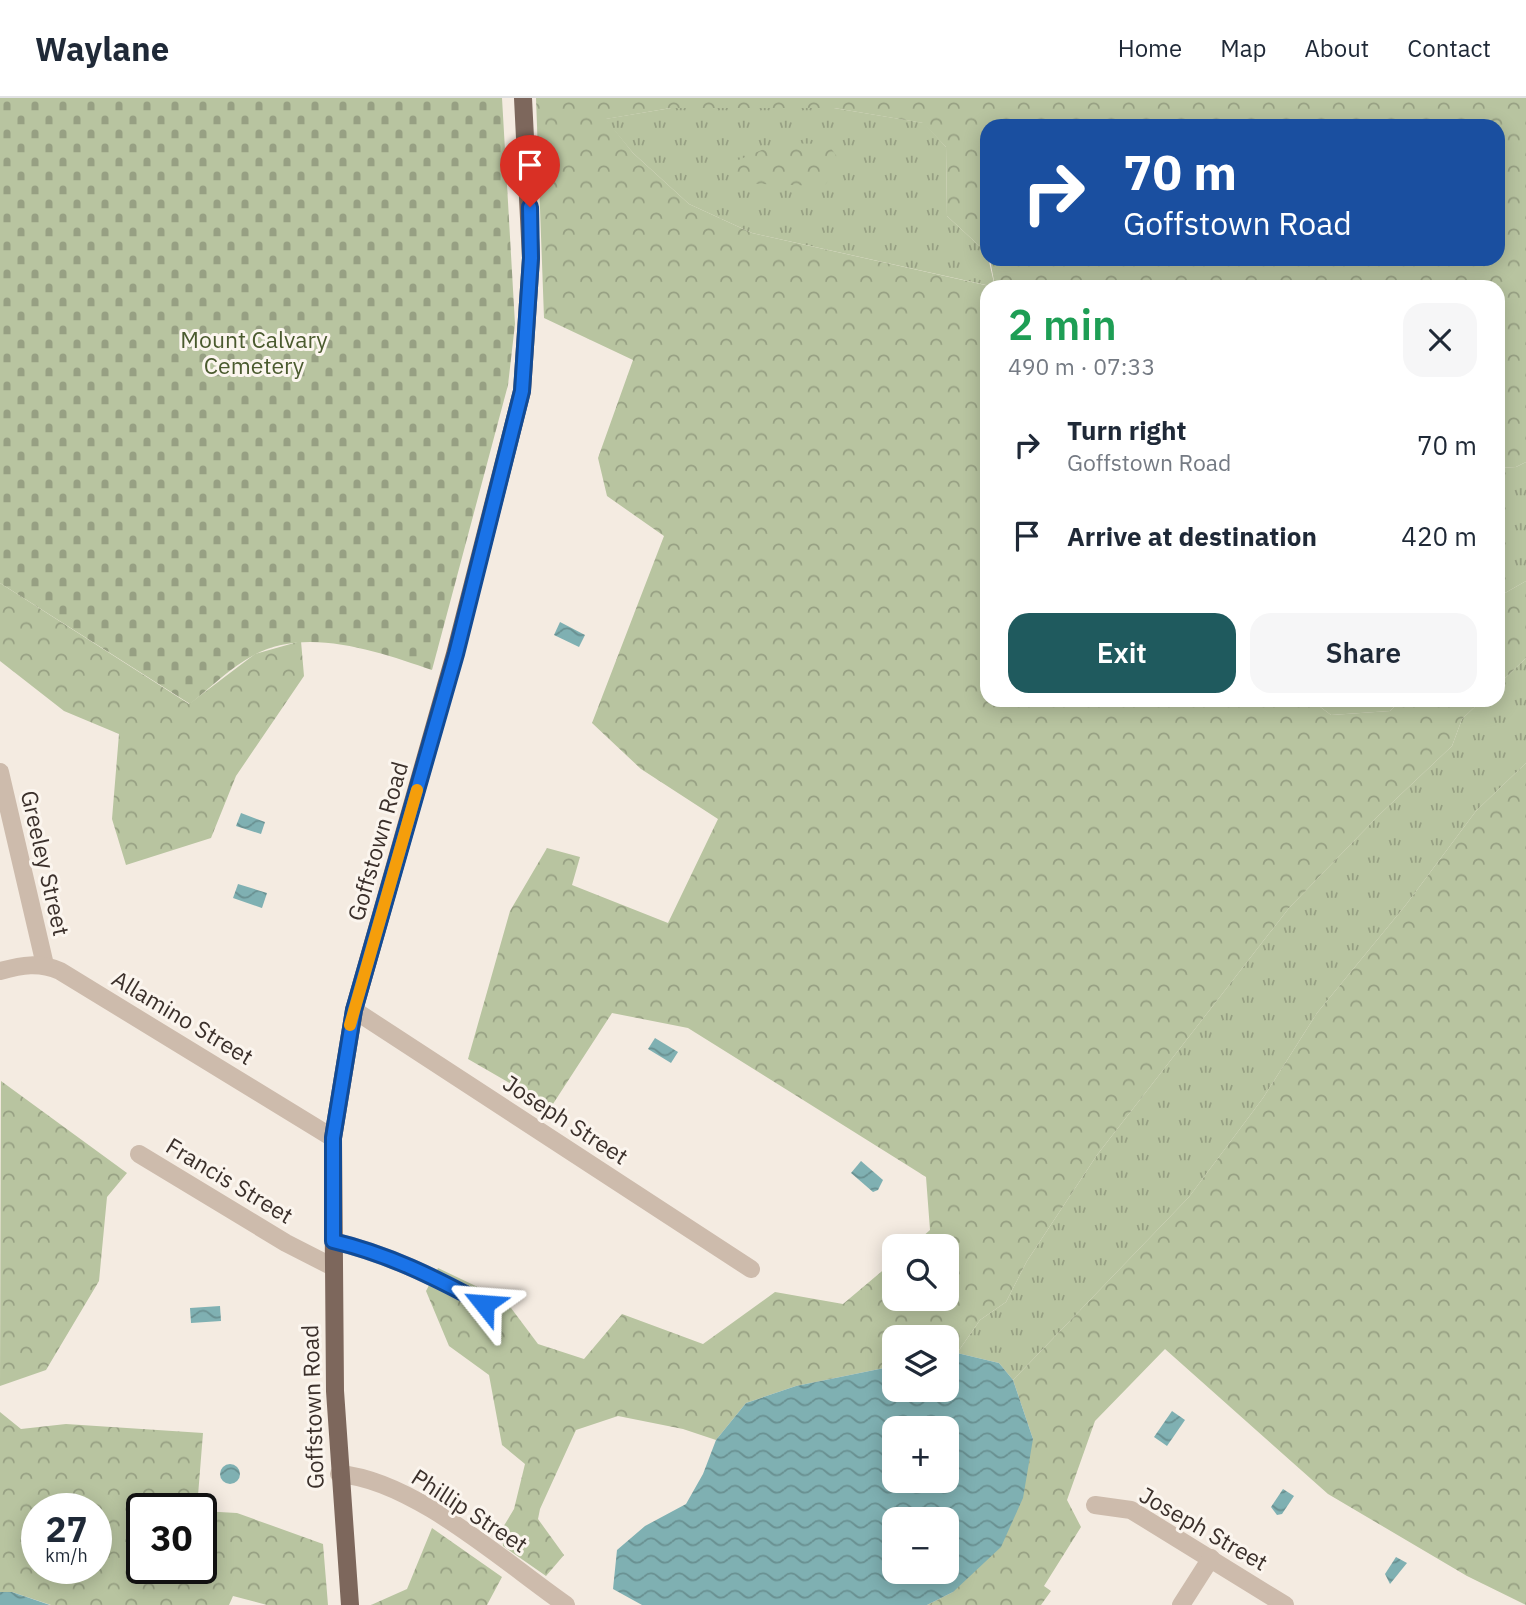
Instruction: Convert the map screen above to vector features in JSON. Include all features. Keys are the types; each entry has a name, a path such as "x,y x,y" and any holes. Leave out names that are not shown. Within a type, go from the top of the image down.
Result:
{"main road":[{"name":"Goffstown Road","path":"350,1605 339,1474 333,1267 333,1138 354,1010 442,704 522,391 531,258 523,98"}],"street":[{"name":"Greeley Street","path":"0,772 45,965"},
{"path":"0,971 45,965"},
{"name":"Allamino Street","path":"45,965 333,1138"},
{"name":"Joseph Street","path":"354,1010 751,1269"},
{"name":"Francis Street","path":"139,1154 295,1248 333,1267"},
{"path":"333,1241 364,1248 418,1268 484,1304"},
{"name":"Phillip Street","path":"339,1474 369,1478 421,1503 566,1605"},
{"name":"Joseph Street","path":"1095,1505 1131,1510 1284,1605"},
{"path":"1181,1605 1211,1558"}],"green space":[{"name":"Mount Calvary Cemetery","path":"0,98 502,98 515,324 508,385 432,670 343,645 297,643 275,647 245,660 190,704 0,583"},
{"path":"536,98 1526,98 1526,462 1516,467 1505,468 1505,280 994,280 991,266 1505,266 1505,119 980,119 980,247 947,216 946,147 923,123 834,108 671,108 606,119 633,153 689,204 752,233 980,284 980,707 1320,707 1331,715 1390,711 1394,707 1475,707 1462,719 1452,746 1379,815 1289,908 1097,1155 1027,1261 1006,1302 980,1320 959,1350 959,1325 882,1325 882,1368 796,1386 746,1403 716,1440 683,1429 618,1416 576,1430 540,1509 538,1519 564,1555 546,1576 503,1546 502,1529 514,1509 525,1464 502,1445 489,1375 449,1346 426,1291 438,1268 505,1300 538,1344 584,1359 622,1314 703,1344 775,1292 843,1304 882,1271 882,1311 959,1311 959,1234 926,1234 930,1230 926,1177 688,1028 612,1013 551,1107 468,1059 510,911 547,848 580,857 572,885 668,923 718,819 641,769 592,723 664,536 607,496 598,458 633,360 544,318"},
{"path":"671,108 834,108 924,123 946,147 947,216 980,247 980,266 990,266 993,280 980,280 980,284 752,233 689,204 633,153 605,119"},
{"path":"778,143 828,144 842,164 824,186 735,183 729,164"},
{"path":"1526,462 1526,581 1505,593 1505,468 1516,467"},
{"path":"1526,581 1526,658 1505,678 1505,593"},
{"path":"0,583 189,704 255,654 301,641 304,676 236,776 211,838 126,865 112,819 119,734 64,711 0,661"},
{"path":"1526,658 1526,763 1476,811 1405,906 1317,1013 1263,1098 1189,1197 1013,1380 999,1363 959,1353 980,1320 1006,1302 1027,1261 1097,1155 1289,908 1379,815 1452,746 1462,719 1475,707 1505,707 1505,678"},
{"path":"1320,707 1394,707 1390,711 1331,715"},
{"path":"1526,763 1526,1605 1467,1576 1328,1494 1165,1349 1095,1421 1067,1500 1081,1527 1044,1586 1051,1591 1041,1605 927,1605 953,1592 959,1584 1033,1439 1013,1380 1189,1197 1263,1098 1317,1013 1405,906 1476,811"},
{"path":"1,1081 127,1173 107,1197 99,1281 46,1370 0,1386"},
{"path":"0,1412 21,1429 66,1424 203,1433 198,1493 126,1493 126,1584 217,1584 217,1512 237,1513 323,1544 328,1605 267,1605 233,1596 229,1605 51,1605 12,1592 0,1592"},
{"path":"432,1528 502,1577 487,1605 371,1605 407,1589"}],"water":[{"path":"560,622 585,635 579,647 554,635"},
{"path":"241,813 265,822 261,834 236,826"},
{"path":"238,884 267,893 262,908 233,898"},
{"path":"655,1038 678,1052 671,1063 648,1049"},
{"path":"861,1161 883,1180 878,1190 873,1192 851,1173"},
{"path":"220,1306 221,1321 191,1323 190,1308"},
{"path":"959,1353 999,1363 1013,1380 1033,1439 1023,1498 1001,1547 953,1592 927,1605 642,1605 613,1589 617,1550 645,1526 686,1504 703,1474 716,1440 746,1403 796,1386 882,1368 882,1402 959,1402"},
{"path":"1172,1411 1185,1420 1167,1446 1154,1437"},
{"path":"226,1464 234,1464 240,1474 234,1484 226,1484 220,1478 220,1470"},
{"path":"1283,1489 1294,1496 1282,1514 1277,1515 1271,1507"},
{"path":"1396,1557 1407,1563 1390,1584 1385,1574"},
{"path":"0,1592 12,1592 50,1605 0,1605"}],"slow traffic":[{"path":"350,1025 417,790"}],"route":[{"path":"484,1304 418,1268 364,1248 333,1241 333,1138 344,1053 354,1010 456,654 522,391 531,258 530,207"}]}
